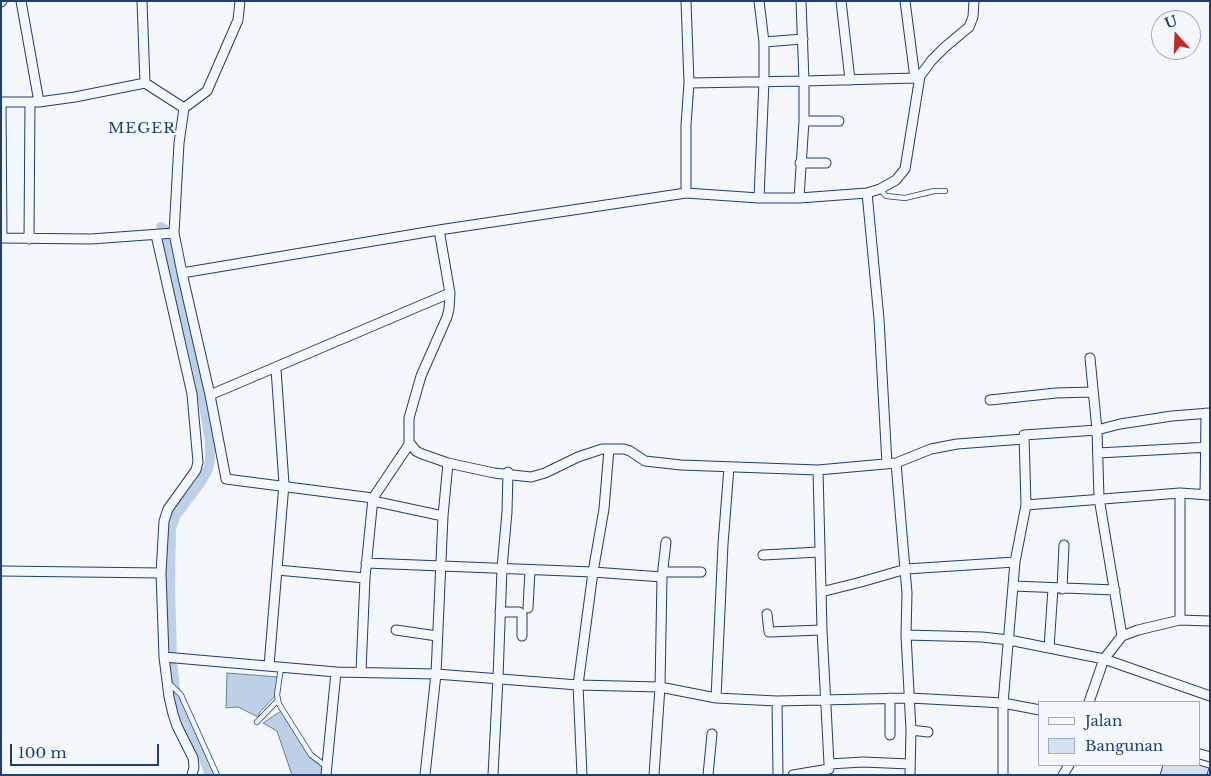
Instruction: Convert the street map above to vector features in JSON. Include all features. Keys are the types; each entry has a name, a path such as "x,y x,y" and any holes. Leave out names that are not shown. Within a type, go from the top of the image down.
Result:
{"street":[{"path":"21,1 35,102 29,238"},
{"path":"142,1 145,83"},
{"path":"240,1 238,20 207,91 184,108 179,143 174,233 210,395 226,479 284,485 373,500 443,516"},
{"path":"686,1 689,83 686,125 686,193"},
{"path":"758,198 764,81 764,42 759,1"},
{"path":"799,198 804,121 801,1"},
{"path":"841,1 850,80"},
{"path":"182,273 439,230 686,193 758,198 799,198 868,193 880,189 896,180 905,169 918,77 905,1"},
{"path":"689,83 918,77 944,47 969,27 973,17 974,1"},
{"path":"764,42 803,39"},
{"path":"174,233 91,239 2,238 1,102 35,102 75,97 145,83 184,108"},
{"path":"804,121 839,122"},
{"path":"800,163 826,163"},
{"path":"868,193 879,319 887,464"},
{"path":"439,230 450,293 448,317 425,367 410,418 408,434 410,443 416,451 422,454 448,463 536,476 578,457 602,449 630,451 645,461 681,465 818,470 896,463 939,447 957,444 1024,439"},
{"path":"156,235 192,394 198,462 193,477 173,502 165,516 161,573 164,657 169,697 177,726 193,758 194,767 192,775"},
{"path":"210,395 276,369 450,293"},
{"path":"1090,358 1097,430 1099,498 1122,636"},
{"path":"269,666 284,485 276,369"},
{"path":"990,400 1056,393 1092,392"},
{"path":"1003,775 1003,703 1015,562 1026,505 1024,435 1097,430 1120,424 1172,416 1208,413 1208,495 1180,493 1026,505"},
{"path":"361,671 365,578 373,500 410,443"},
{"path":"1098,453 1207,447"},
{"path":"582,775 578,685 593,572 604,509 609,449"},
{"path":"425,775 436,674 443,516 448,463"},
{"path":"896,463 906,569 906,635 911,730 910,775"},
{"path":"716,698 723,544 729,467"},
{"path":"818,470 819,552 829,769"},
{"path":"493,775 508,473"},
{"path":"1180,493 1180,620"},
{"path":"654,775 666,542"},
{"path":"1049,648 1064,545"},
{"path":"763,555 819,552"},
{"path":"821,592 906,569 1015,562"},
{"path":"366,564 663,575 701,572"},
{"path":"277,570 365,578"},
{"path":"528,608 530,570"},
{"path":"1,571 161,573"},
{"path":"1013,586 1115,590"},
{"path":"500,612 519,612 522,614 522,636"},
{"path":"767,614 769,632 822,630"},
{"path":"1089,701 1104,659 1122,636 1138,630 1180,620 1210,620"},
{"path":"396,630 437,636"},
{"path":"906,635 982,636 1104,659 1210,696"},
{"path":"164,657 336,672 436,674 578,685 660,687 716,698 777,701 910,698 1003,703 1038,710"},
{"path":"326,771 336,672"},
{"path":"890,698 890,735"},
{"path":"777,701 778,775"},
{"path":"911,730 928,732"},
{"path":"708,775 712,734"},
{"path":"793,775 863,762 910,764"}],"lane":[{"path":"880,189 886,196 905,198 934,191 945,191"},
{"path":"281,667 278,700 311,755 326,771"},
{"path":"167,680 181,695 217,775"},
{"path":"257,722 278,700"}],"water":[{"path":"227,673 278,677 275,696 260,712 258,717 238,707 226,708"},
{"path":"281,711 312,758 323,766 325,775 292,775 277,731 263,723"}],"building":[{"path":"1163,766 1201,766 1209,768 1207,775 1160,775"}],"waterway":[{"path":"161,227 164,229 200,380 210,442 208,469 201,482 176,515 171,528 170,585 172,661 176,698 185,723 202,754 210,775"}],"district":[{"name":"MEGER","path":"142,129"}]}
